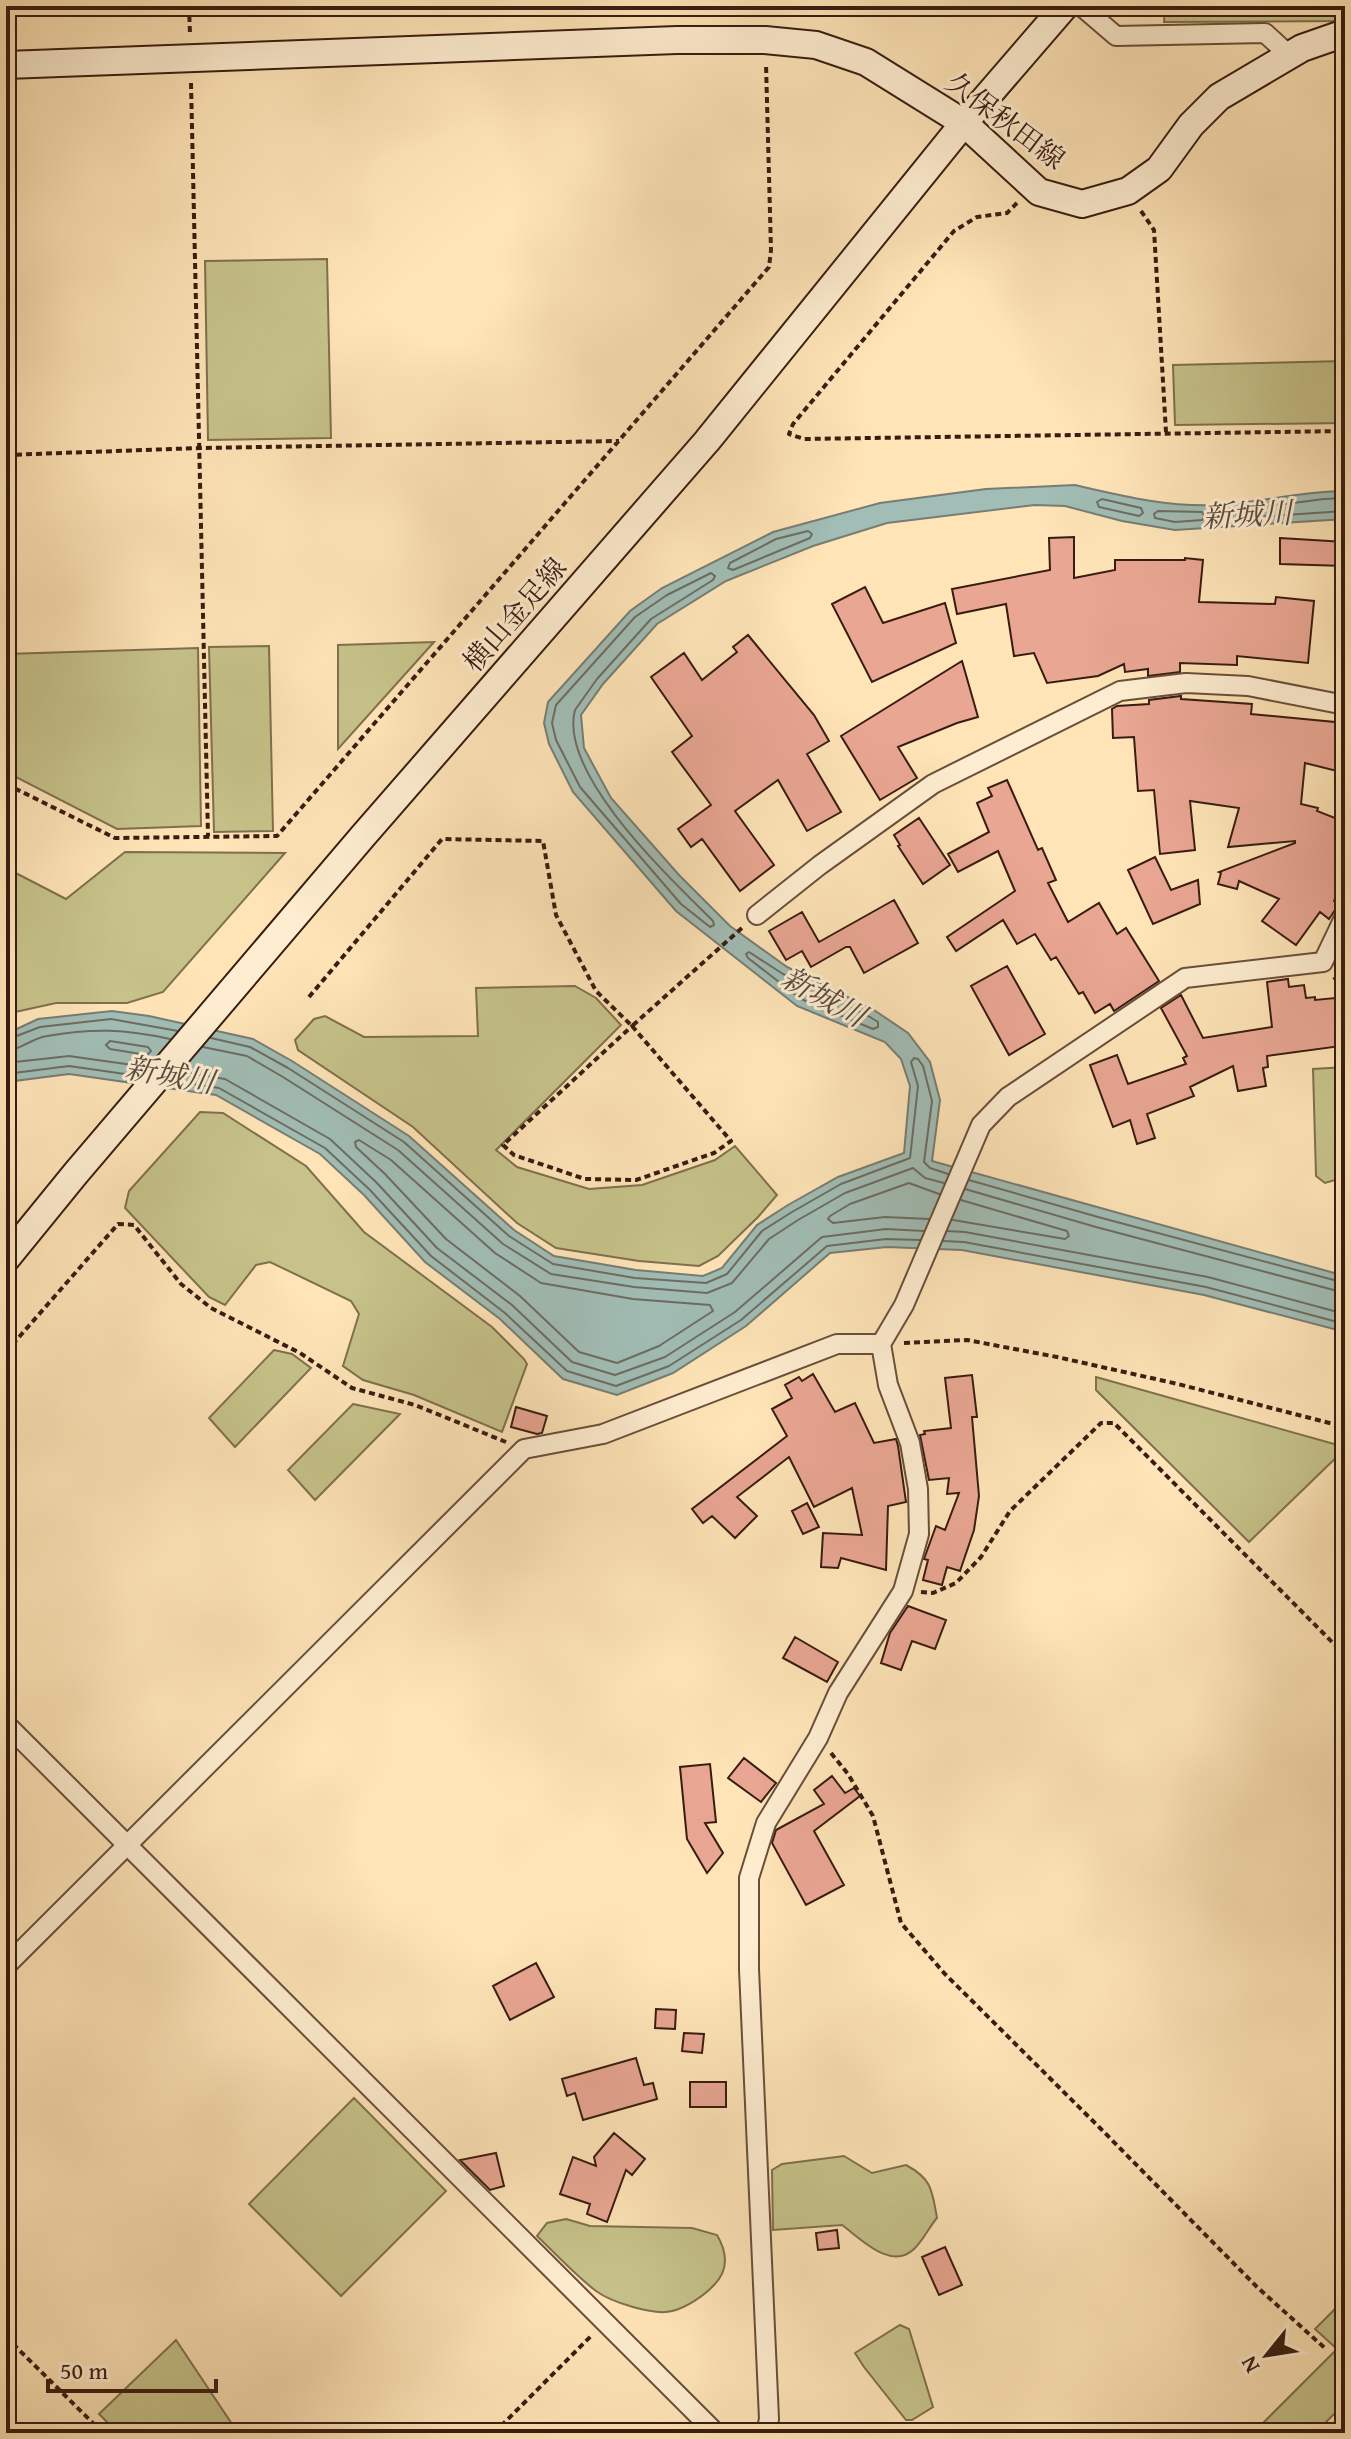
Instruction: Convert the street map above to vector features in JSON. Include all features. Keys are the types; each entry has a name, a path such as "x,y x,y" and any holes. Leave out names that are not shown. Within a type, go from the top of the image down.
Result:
{"street":[{"name":"横山金足線","path":"6,1259 363,836 707,441 964,123 1065,6"},
{"path":"1081,6 1116,36 1265,33 1289,55"},
{"name":"久保秋田線","path":"6,65 677,40 765,40 816,45 866,62 964,123 1039,192 1082,204 1128,191 1159,169 1191,125 1219,97 1302,48 1345,33"},
{"path":"757,915 820,865 933,784 1120,691 1186,683 1248,686 1345,705"},
{"path":"766,2433 769,2419 749,1969 749,1878 766,1823 818,1738 838,1693 903,1591 919,1534 918,1489 910,1443 888,1385 881,1344 904,1305 981,1125 1008,1097 1185,978 1323,962 1345,916"},
{"path":"6,1966 524,1449 603,1434 837,1344 881,1344"},
{"path":"6,1724 716,2433"}],"path":[{"path":"6,784 115,838 277,836 769,267 765,40"},
{"path":"191,59 208,836"},
{"path":"1034,187 1007,213 977,217 954,231 793,424 789,434 804,439 1345,431"},
{"path":"1128,191 1154,230 1166,432"},
{"path":"6,455 200,448 619,441"},
{"path":"309,997 442,839 543,841 556,915 596,991 632,1026 731,1141 714,1153 636,1180 585,1179 514,1155 503,1145 632,1026 757,915"},
{"path":"6,1352 118,1224 134,1225 181,1284 211,1308 300,1353 352,1388 415,1405 524,1449"},
{"path":"881,1344 967,1340 1178,1384 1345,1427"},
{"path":"903,1591 933,1593 956,1583 981,1557 1010,1511 1101,1423 1114,1423 1345,1655"},
{"path":"818,1738 848,1774 873,1816 901,1923 944,1973 1257,2287 1327,2350"},
{"path":"494,2433 606,2321"},
{"path":"6,2337 103,2433"}],"shaded area":[{"path":"1165,6 1342,6 1342,21 1164,22"},
{"path":"327,259 331,438 208,440 205,261"},
{"path":"1345,361 1345,423 1175,425 1173,365"},
{"path":"434,642 338,749 338,645"},
{"path":"269,646 273,831 214,832 209,647"},
{"path":"198,648 201,826 117,829 6,772 6,654"},
{"path":"125,852 285,853 163,992 127,1003 56,1003 6,1014 6,868 66,899"},
{"path":"575,986 596,998 621,1025 496,1150 517,1167 589,1189 642,1185 715,1160 735,1146 777,1195 718,1256 699,1266 639,1261 556,1248 517,1223 413,1127 298,1050 295,1040 314,1019 325,1016 364,1037 478,1036 476,988"},
{"path":"1345,1067 1345,1177 1325,1183 1316,1176 1313,1069"},
{"path":"200,1112 223,1113 306,1166 364,1232 492,1327 524,1359 527,1364 502,1432 414,1395 363,1380 343,1366 359,1314 351,1301 270,1262 256,1265 225,1305 209,1297 125,1208 129,1191"},
{"path":"274,1350 292,1354 311,1368 235,1447 209,1418"},
{"path":"1096,1377 1345,1449 1249,1542 1096,1390"},
{"path":"353,1404 400,1414 315,1500 288,1470"},
{"path":"354,2098 446,2191 341,2296 249,2204"},
{"path":"844,2156 872,2173 906,2165 926,2181 937,2218 914,2249 905,2255 886,2255 867,2245 842,2225 773,2230 772,2170 782,2164"},
{"path":"566,2219 590,2226 692,2228 717,2235 723,2248 724,2267 714,2285 689,2304 664,2312 644,2310 596,2291 537,2236 547,2223"},
{"path":"1345,2299 1345,2403 1315,2433 1253,2433 1337,2349 1315,2329"},
{"path":"900,2325 909,2329 933,2407 912,2420 906,2420 855,2353"},
{"path":"176,2340 238,2433 118,2433 99,2414"}],"water":[{"name":"新城川","path":"1075,485 1145,500 1198,505 1345,491 1345,519 1175,530 1122,521 1065,506 1035,505 887,523 813,546 726,581 657,624 603,684 581,715 584,748 611,798 679,875 730,926 787,967 874,1010 908,1033 930,1062 940,1100 932,1161 1345,1276 1345,1332 1204,1295 962,1250 887,1247 830,1253 746,1326 673,1373 617,1395 563,1379 500,1319 425,1262 364,1195 320,1154 216,1095 69,1074 6,1082 6,1034 38,1019 112,1011 253,1039 409,1136 514,1230 554,1256 636,1270 703,1276 722,1268 757,1225 788,1205 838,1177 904,1153 910,1086 901,1059 885,1042 797,1006 676,911 573,792 549,744 544,723 548,702 630,611 662,588 773,532 880,503 986,489"}],"building":[{"path":"1074,537 1074,578 1115,570 1115,560 1185,558 1203,560 1199,602 1275,604 1276,597 1314,601 1308,663 1237,656 1237,665 1180,663 1180,672 1148,676 1148,669 1125,672 1124,664 1098,676 1047,683 1034,653 1014,656 1006,604 957,614 952,589 1050,570 1049,538"},
{"path":"1280,538 1345,542 1345,566 1280,564"},
{"path":"865,587 883,623 945,603 956,643 872,682 832,604"},
{"path":"748,635 814,715 829,741 807,754 841,812 807,831 778,780 735,811 774,865 740,891 702,839 691,847 678,829 711,805 672,752 692,736 651,677 684,653 702,680 737,652 733,647"},
{"path":"962,661 978,717 898,747 917,778 880,800 841,736"},
{"path":"1181,696 1181,699 1252,704 1251,714 1345,723 1345,773 1305,763 1301,804 1318,808 1317,811 1345,822 1345,875 1334,901 1339,904 1329,919 1320,912 1296,945 1262,921 1279,899 1239,881 1237,889 1218,884 1219,872 1295,841 1228,847 1239,808 1190,801 1195,850 1160,854 1154,790 1138,791 1134,737 1113,738 1112,709"},
{"path":"1007,780 1038,850 1042,848 1056,880 1048,883 1068,922 1099,903 1117,934 1126,928 1159,981 1114,1011 1110,1004 1095,1013 1083,992 1079,994 1056,957 1051,960 1035,934 1017,944 1003,920 956,951 947,937 1015,891 998,851 958,872 948,854 989,832 977,803 992,796 988,788"},
{"path":"919,818 950,865 923,884 894,835"},
{"path":"1155,857 1171,890 1198,880 1200,904 1153,924 1128,870"},
{"path":"894,900 918,943 864,973 850,947 811,967 802,951 786,960 769,931 802,912 819,942"},
{"path":"1007,966 1045,1034 1009,1055 971,986"},
{"path":"1288,979 1289,987 1304,985 1306,998 1335,998 1341,1046 1267,1056 1268,1067 1263,1068 1266,1086 1238,1091 1233,1066 1190,1087 1194,1096 1147,1114 1155,1138 1137,1144 1130,1120 1113,1127 1090,1065 1117,1055 1128,1084 1186,1064 1183,1058 1187,1056 1161,1008 1181,995 1203,1038 1272,1027 1267,982"},
{"path":"813,1374 835,1412 855,1403 874,1443 896,1439 906,1502 888,1506 886,1570 841,1558 838,1568 821,1567 823,1533 862,1535 852,1488 814,1507 789,1457 737,1497 757,1516 735,1538 712,1516 703,1523 692,1509 787,1436 772,1409 792,1398 785,1385 799,1377 802,1381"},
{"path":"972,1375 977,1417 972,1417 979,1496 974,1530 960,1571 947,1567 942,1585 923,1580 928,1560 924,1559 936,1526 945,1530 959,1493 947,1494 949,1478 929,1480 920,1435 925,1434 924,1431 951,1428 945,1378"},
{"path":"516,1407 547,1416 542,1433 511,1427"},
{"path":"807,1503 819,1527 803,1534 792,1511"},
{"path":"908,1606 946,1620 935,1649 912,1641 901,1670 881,1663 890,1633"},
{"path":"795,1637 838,1662 827,1682 783,1658"},
{"path":"744,1758 776,1783 761,1802 728,1778"},
{"path":"710,1764 716,1822 705,1823 723,1853 707,1873 687,1839 680,1767"},
{"path":"832,1776 845,1793 854,1788 860,1796 814,1831 844,1885 806,1905 772,1843 776,1830 824,1804 814,1790"},
{"path":"536,1963 554,1997 510,2020 493,1986"},
{"path":"656,2009 676,2010 675,2029 655,2028"},
{"path":"684,2033 704,2034 702,2053 682,2051"},
{"path":"636,2058 644,2085 653,2083 657,2099 583,2120 575,2093 567,2096 562,2079"},
{"path":"690,2082 726,2082 726,2107 690,2107"},
{"path":"614,2133 645,2159 632,2175 626,2170 607,2222 587,2214 590,2204 560,2194 573,2157 596,2166 594,2157"},
{"path":"496,2153 504,2186 490,2190 460,2160"},
{"path":"837,2230 839,2248 818,2250 816,2233"},
{"path":"945,2247 962,2285 939,2295 922,2257"}],"railway":[{"path":"1328,2433 1345,2416"}]}
